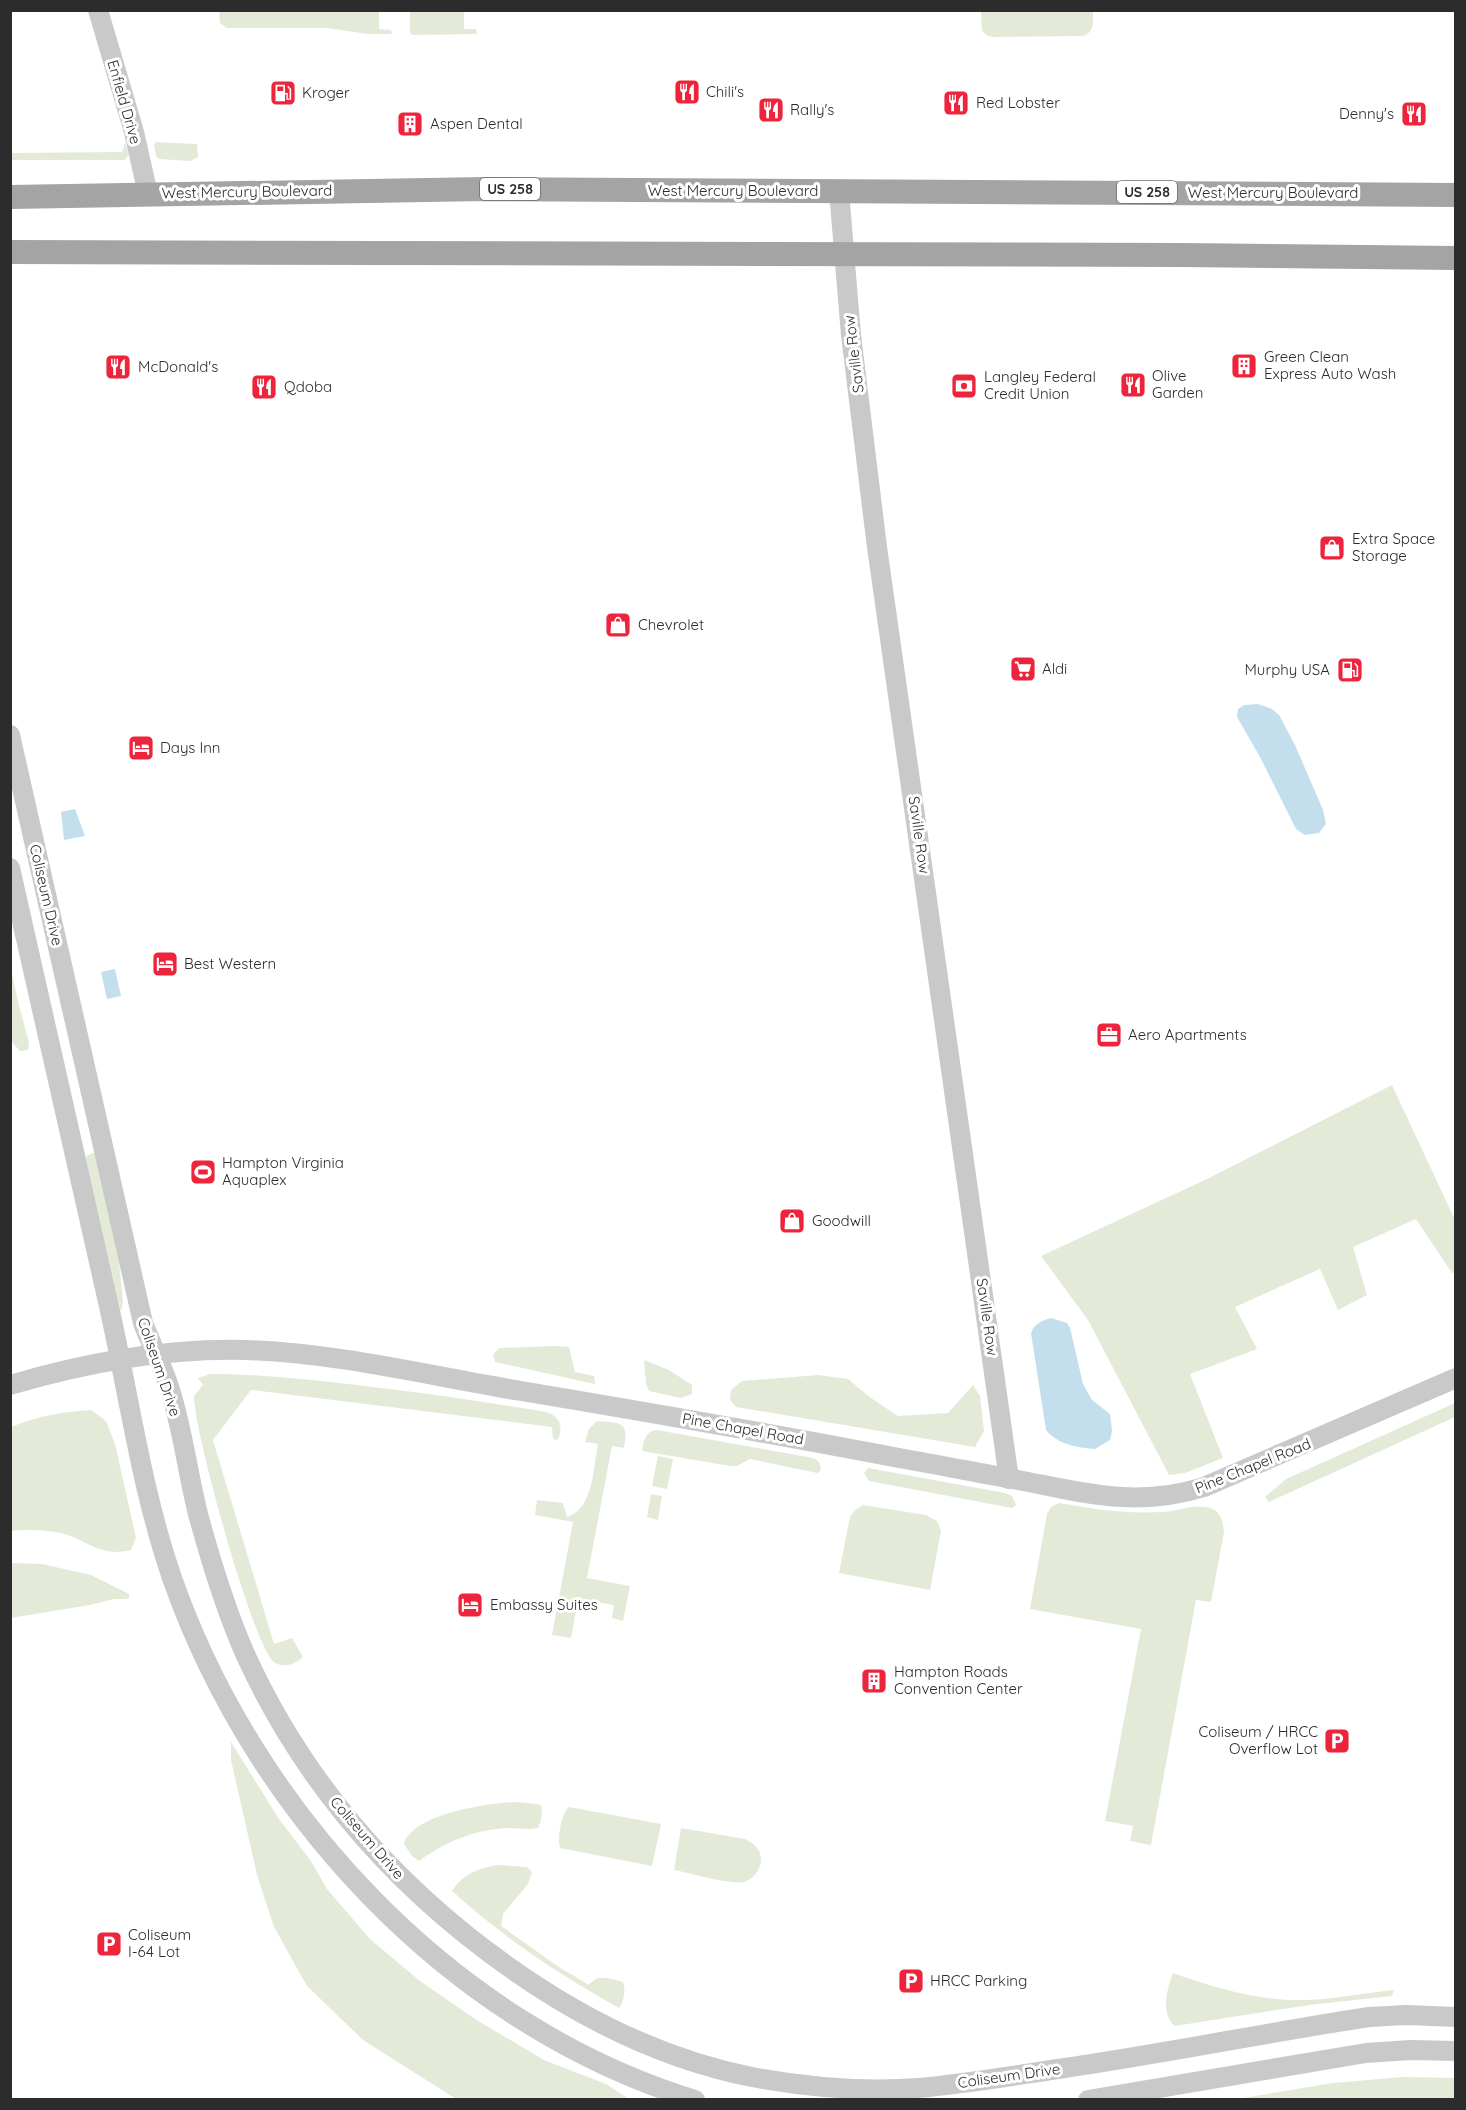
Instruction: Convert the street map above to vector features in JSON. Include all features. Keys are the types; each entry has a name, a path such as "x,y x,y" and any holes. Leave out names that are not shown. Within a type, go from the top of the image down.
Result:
{"main road":[{"name":"West Mercury Boulevard","path":"10,197 473,189 1455,195"},
{"path":"10,252 1455,258"}],"street":[{"name":"Enfield Drive","path":"98,10 134,132 148,194"},
{"name":"Saville Row","path":"839,191 851,335 877,547 1009,1479"},
{"name":"Coliseum Drive","path":"10,735 16,790 143,1323 170,1389 198,1515 233,1624 263,1692 300,1754 358,1831 413,1890 522,1978 592,2020 658,2049 703,2064 750,2076 806,2085 885,2089 924,2087 988,2080 1369,2017 1406,2014 1455,2018"},
{"name":"Coliseum Drive","path":"10,868 155,1525 173,1580 209,1667 230,1707 265,1766 290,1802 336,1858 436,1958 524,2022 585,2056 632,2078 695,2100"},
{"name":"Pine Chapel Road","path":"10,1384 120,1360 218,1350 267,1351 392,1368 726,1426 1105,1496 1138,1499 1171,1496 1229,1478 1455,1378"},
{"path":"1088,2100 1366,2053 1411,2049 1455,2051"}],"green space":[{"path":"219,10 379,11 379,29 392,32 391,34 368,34 327,28 227,28 220,23"},
{"path":"410,11 464,11 464,29 476,29 477,33 412,35"},
{"path":"981,11 1093,11 1093,22 1092,29 1084,36 993,37 982,31"},
{"path":"156,142 197,144 198,157 190,161 159,159 156,156 154,145"},
{"path":"125,143 129,154 125,160 11,160 11,153 122,152"},
{"path":"10,964 29,1042 28,1050 20,1051 11,1041"},
{"path":"1392,1085 1455,1220 1455,1272 1452,1273 1416,1219 1353,1247 1367,1295 1338,1310 1320,1269 1235,1307 1257,1349 1190,1374 1223,1458 1185,1473 1169,1475 1088,1320 1041,1256 1209,1178"},
{"path":"95,1153 118,1252 122,1310 87,1164 86,1156"},
{"path":"569,1347 575,1372 594,1376 595,1384 495,1362 493,1355 499,1348"},
{"path":"644,1360 669,1370 692,1385 692,1394 680,1398 649,1391 646,1384"},
{"path":"210,1374 268,1376 326,1382 523,1408 551,1414 557,1419 560,1431 557,1440 553,1439 552,1427 251,1390 213,1440 274,1644 292,1638 303,1657 293,1664 281,1665 274,1662 264,1648 252,1619 213,1490 196,1416 194,1396 203,1385 198,1378"},
{"path":"818,1375 848,1379 898,1416 948,1413 973,1385 980,1396 984,1431 975,1447 736,1407 730,1400 731,1390 742,1381"},
{"path":"1455,1403 1455,1417 1269,1502 1265,1497 1286,1479"},
{"path":"91,1410 106,1421 115,1444 136,1538 131,1550 105,1551 68,1535 55,1532 11,1531 11,1427 50,1415"},
{"path":"597,1421 621,1425 624,1428 625,1439 624,1448 612,1446 587,1578 630,1586 623,1621 612,1618 614,1605 578,1599 571,1638 552,1635 573,1522 535,1515 537,1500 563,1503 567,1517 583,1505 591,1486 598,1444 585,1442 589,1429"},
{"path":"657,1430 813,1458 820,1463 821,1467 817,1473 750,1459 737,1466 730,1466 642,1451 648,1434"},
{"path":"658,1456 673,1459 667,1489 652,1486"},
{"path":"868,1468 1005,1493 1012,1496 1016,1505 1012,1508 869,1481 864,1473"},
{"path":"651,1494 662,1496 658,1520 647,1517"},
{"path":"1059,1503 1135,1512 1167,1512 1206,1507 1218,1513 1222,1522 1224,1532 1211,1602 1196,1600 1151,1845 1130,1841 1133,1826 1105,1821 1141,1629 1030,1609 1047,1514 1051,1507"},
{"path":"863,1505 926,1515 937,1521 941,1531 930,1590 839,1573 850,1517"},
{"path":"11,1563 42,1564 91,1575 129,1594 129,1599 114,1599 11,1618"},
{"path":"231,1742 279,1819 311,1861 327,1889 370,1939 420,1981 475,2019 544,2060 606,2084 629,2099 456,2099 363,2040 307,1986 274,1927 257,1875 231,1760"},
{"path":"515,1802 538,1804 542,1807 538,1828 497,1829 462,1837 419,1861 412,1856 404,1844 410,1834 421,1825 436,1818 470,1808"},
{"path":"569,1807 661,1824 652,1866 560,1848 560,1826"},
{"path":"681,1828 749,1841 757,1847 760,1853 761,1861 758,1871 748,1881 738,1882 674,1870"},
{"path":"497,1865 527,1867 532,1872 528,1884 503,1914 501,1926 589,1985 600,1978 623,1982 624,1995 619,2008 532,1954 452,1891 471,1873"},
{"path":"1173,1973 1238,1992 1288,2000 1394,1990 1392,1996 1309,2005 1175,2026 1170,2021 1166,2008"},
{"path":"1403,2077 1455,2078 1455,2099 1237,2099 1333,2083"}],"water":[{"path":"1258,704 1272,709 1279,715 1295,745 1323,810 1326,824 1319,833 1305,835 1296,829 1237,717 1238,709 1244,705"},
{"path":"75,809 85,836 64,840 61,812"},
{"path":"115,969 121,996 107,999 101,972"},
{"path":"1051,1318 1067,1323 1083,1384 1092,1400 1110,1414 1112,1431 1110,1440 1095,1449 1062,1442 1046,1430 1031,1333 1039,1323"}],"place":[{"name":"Chili's","path":"687,92"},
{"name":"Kroger","path":"283,93"},
{"name":"Red Lobster","path":"956,103"},
{"name":"Rally's","path":"771,110"},
{"name":"Denny's","path":"1414,114"},
{"name":"Aspen Dental","path":"410,124"},
{"name":"Green Clean Express Auto Wash","path":"1244,366"},
{"name":"McDonald's","path":"118,367"},
{"name":"Olive Garden","path":"1133,385"},
{"name":"Langley Federal Credit Union","path":"964,386"},
{"name":"Qdoba","path":"264,387"},
{"name":"Extra Space Storage","path":"1332,548"},
{"name":"Chevrolet","path":"618,625"},
{"name":"Aldi","path":"1023,669"},
{"name":"Murphy USA","path":"1350,670"},
{"name":"Days Inn","path":"141,748"},
{"name":"Best Western","path":"165,964"},
{"name":"Aero Apartments","path":"1109,1035"},
{"name":"Hampton Virginia Aquaplex","path":"203,1172"},
{"name":"Goodwill","path":"792,1221"},
{"name":"Embassy Suites","path":"470,1605"},
{"name":"Hampton Roads Convention Center","path":"874,1681"},
{"name":"Coliseum / HRCC Overflow Lot","path":"1337,1741"},
{"name":"Coliseum I-64 Lot","path":"109,1944"},
{"name":"HRCC Parking","path":"911,1981"}]}
